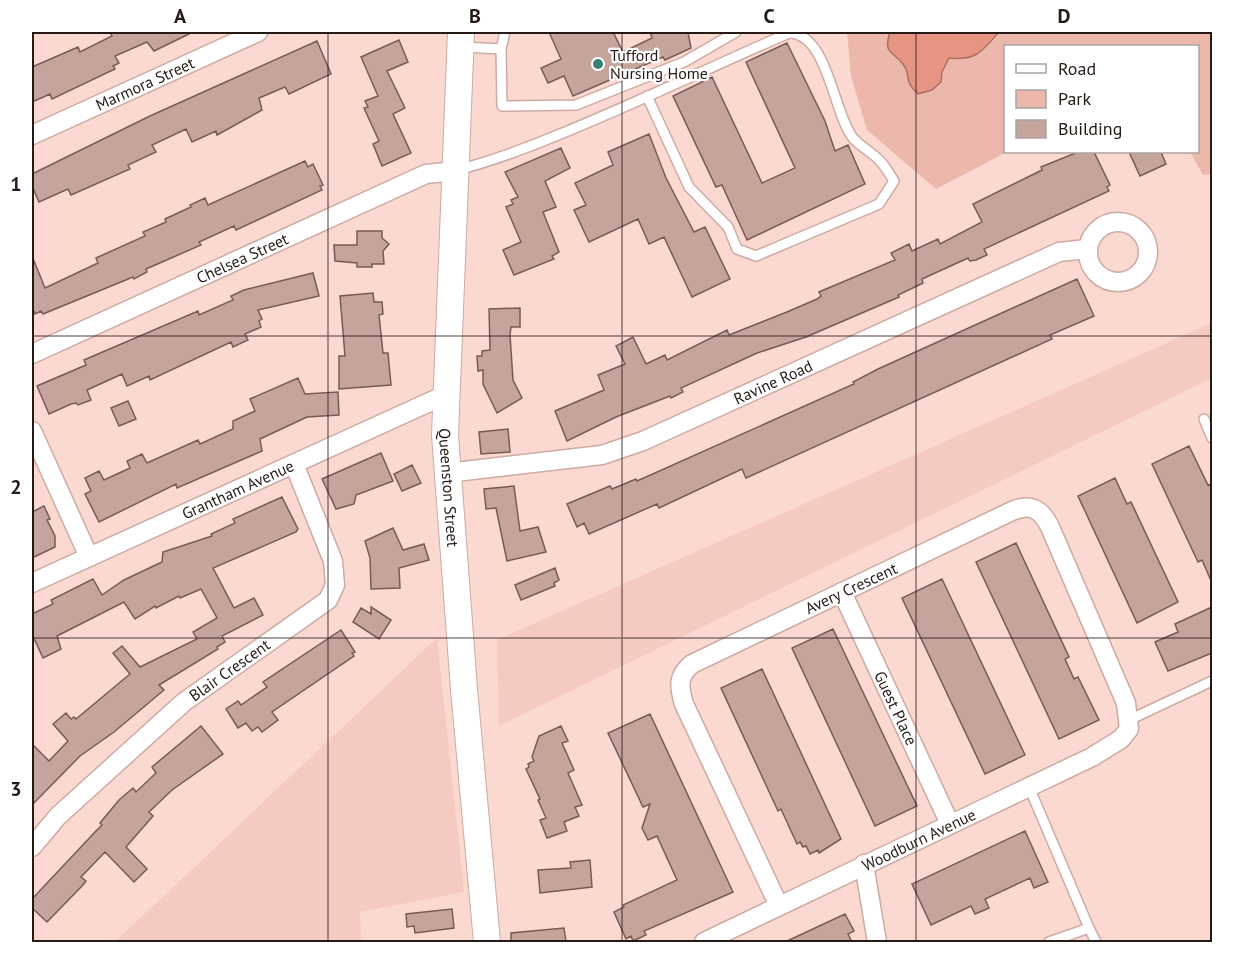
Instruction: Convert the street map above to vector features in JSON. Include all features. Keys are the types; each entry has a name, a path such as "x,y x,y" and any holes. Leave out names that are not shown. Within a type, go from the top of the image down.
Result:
{"main road":[{"name":"Queenston Street","path":"461,39 445,396 447,473 487,942"}],"street":[{"name":"Marmora Street","path":"32,135 258,32"},
{"name":"Chelsea Street","path":"32,354 426,174 455,171"},
{"name":"Ravine Road","path":"447,473 612,452 643,441 1059,252 1087,249"},
{"name":"Grantham Avenue","path":"32,583 445,396"},
{"path":"32,430 89,556"},
{"name":"Blair Crescent","path":"32,847 58,816 184,702 328,600 335,585 333,561 294,464"},
{"name":"Avery Crescent","path":"778,906 684,704 680,682 686,669 692,664 1019,508 1034,508 1041,512 1050,527 1126,703 1129,725"},
{"name":"Guest Place","path":"842,592 950,824"},
{"name":"Woodburn Avenue","path":"704,942 1111,746 1129,725"},
{"path":"864,864 877,942"}],"lane":[{"path":"504,32 501,49 502,106 576,105 684,63 736,32"},
{"path":"455,171 487,163 597,119 647,96 789,32 799,33 810,41 852,138 880,160 894,181 879,204 756,256 737,249 728,226 689,187 647,96"},
{"path":"461,39 501,49"},
{"path":"1204,419 1212,438"},
{"path":"1129,725 1212,681"},
{"path":"1029,787 1096,942"},
{"path":"1049,942 1089,928"}],"shaded area":[{"path":"890,32 998,33 977,54 958,59 949,58 942,72 941,82 932,90 918,94 910,85 903,64 888,48"},
{"path":"1212,323 1212,378 499,726 497,640"},
{"path":"437,638 464,892 360,912 361,942 115,942"}],"green space":[{"path":"847,32 1212,32 1212,174 1203,175 1191,153 1199,153 1199,45 1004,45 1005,153 936,189 867,130 851,76"}],"building":[{"path":"110,32 193,32 154,51 147,42 115,56 119,63 113,66 115,69 52,99 50,94 32,102 32,67 78,47 80,52 112,36"},
{"name":"Tufford Nursing Home","path":"549,32 613,32 623,52 652,38 650,32 688,32 691,48 665,60 663,57 573,96 564,76 548,83 541,68 561,59"},
{"path":"399,40 408,62 387,71 405,108 393,114 411,153 382,166 373,144 379,141 364,108 368,107 365,101 378,96 361,57"},
{"path":"317,41 331,74 289,94 285,87 259,98 262,110 217,135 216,131 192,142 186,129 152,145 156,152 128,165 130,169 71,195 68,189 39,202 32,186 32,174 150,116"},
{"path":"787,43 825,121 835,151 848,145 865,184 747,240 722,185 716,187 673,96 712,77 762,183 795,168 746,62"},
{"path":"649,134 666,178 694,232 705,227 730,279 692,297 664,237 649,244 638,219 589,242 574,210 586,205 575,183 613,165 608,152"},
{"path":"561,148 570,168 545,181 556,207 543,212 559,252 552,256 554,259 514,275 503,250 521,242 506,207 513,204 511,200 518,197 505,172"},
{"path":"1076,153 1094,153 1110,185 1107,187 1109,191 984,249 987,255 970,261 968,258 922,279 923,283 898,295 899,297 806,337 757,353 681,388 683,392 671,398 670,396 616,417 567,441 555,411 604,390 598,375 625,364 616,346 633,337 646,364 665,355 667,360 727,330 729,335 787,312 817,299 821,296 819,292 895,260 891,253 909,244 912,251 938,239 940,244 982,222 973,204 1042,170 1041,167"},
{"path":"1129,153 1161,153 1166,164 1140,176"},
{"path":"305,161 308,167 313,164 323,185 320,186 322,190 236,230 234,226 199,242 201,245 146,269 147,272 134,279 133,277 43,314 41,311 35,314 32,306 32,256 45,288 98,263 96,258 145,236 143,232 166,222 165,219 191,207 190,205 205,198 208,205"},
{"path":"357,231 382,231 382,238 389,244 383,251 384,264 357,267 357,263 335,261 334,245 357,245"},
{"path":"313,273 319,296 258,310 262,319 259,321 261,327 245,334 248,340 233,347 231,342 150,380 149,376 127,386 122,374 87,390 91,400 78,405 71,404 49,414 37,386 86,365 84,360 198,311 199,315 233,300 231,296 244,290"},
{"path":"1077,279 1094,316 1050,335 1052,339 746,478 742,469 659,508 657,504 589,534 584,523 577,527 567,504 610,486 612,489 636,479 637,481 854,384 853,382 878,369"},
{"path":"373,293 374,302 382,302 383,314 379,315 383,353 388,353 391,385 339,389 339,356 345,356 340,296"},
{"path":"520,308 520,327 511,327 510,335 513,380 522,398 497,413 483,384 483,370 478,371 477,356 482,356 482,351 490,350 489,309"},
{"path":"298,378 305,394 338,392 339,415 307,417 260,439 262,451 177,488 176,484 99,522 85,494 91,491 85,478 99,471 104,480 130,468 127,461 142,454 147,463 198,440 200,444 233,429 233,421 255,411 250,399"},
{"path":"128,401 136,419 119,426 111,408"},
{"path":"508,429 510,452 481,454 479,432"},
{"path":"1189,446 1208,485 1212,484 1212,583 1202,560 1198,562 1152,464"},
{"path":"381,453 393,481 356,495 354,504 336,509 322,479"},
{"path":"412,465 421,483 402,491 394,474"},
{"path":"1115,478 1127,504 1131,502 1178,602 1137,623 1078,496"},
{"path":"514,486 520,531 538,527 546,552 507,561 496,508 486,509 484,489"},
{"path":"282,497 298,529 296,532 213,568 234,608 254,598 263,615 222,636 225,642 217,647 218,649 159,685 164,690 114,732 80,756 32,805 32,744 49,761 68,741 53,724 66,713 71,719 74,717 76,719 130,674 113,653 122,646 140,667 197,639 193,632 217,618 201,589 180,598 179,596 156,608 155,606 135,619 124,602 57,636 61,649 43,658 32,634 32,614 53,604 51,600 93,579 102,595 124,580 162,562 163,552 212,536 211,534 235,523 233,519"},
{"path":"44,506 50,519 47,520 55,536 55,547 32,558 32,512"},
{"path":"393,528 403,550 424,544 429,560 399,568 400,588 371,589 370,558 365,541"},
{"path":"1016,543 1069,657 1065,659 1074,679 1078,677 1099,720 1059,739 976,562"},
{"path":"555,568 559,580 554,583 555,586 521,600 515,585"},
{"path":"942,579 1025,755 985,774 902,598"},
{"path":"371,607 391,620 379,639 353,622 361,608 371,614"},
{"path":"1212,607 1212,653 1168,671 1155,642 1178,632 1175,624"},
{"path":"833,629 917,806 875,826 792,648"},
{"path":"341,630 355,652 352,653 354,656 272,712 278,720 262,732 258,727 252,731 246,723 238,728 226,709 238,701 241,705 267,687 263,682"},
{"path":"762,669 841,839 819,853 818,850 810,854 806,846 803,847 800,842 797,844 781,809 778,811 721,688"},
{"path":"650,714 733,892 644,931 646,935 633,941 631,936 626,939 614,912 624,907 623,905 677,880 657,836 648,840 642,828 650,804 643,807 608,733"},
{"path":"201,726 223,754 172,790 149,812 153,816 126,847 147,869 134,882 105,852 81,877 86,881 83,885 47,922 32,908 32,899 102,825 100,823 119,800 133,788 136,792 156,773 152,767"},
{"path":"561,726 568,741 562,743 574,770 568,773 582,805 575,807 579,816 564,822 567,831 547,838 540,820 546,818 526,769 529,767 528,764 534,761 532,757 539,736"},
{"path":"1025,831 1048,882 1034,888 1030,878 985,899 989,908 975,914 971,906 931,925 912,884"},
{"path":"590,860 592,887 540,893 538,870 571,868 570,862"},
{"path":"452,909 454,928 415,933 414,926 407,927 406,914"},
{"path":"845,914 854,931 848,934 852,942 785,942"},
{"path":"564,928 566,942 511,942 511,933"}],"place":[{"name":"Tufford Nursing Home","path":"598,64"}]}
